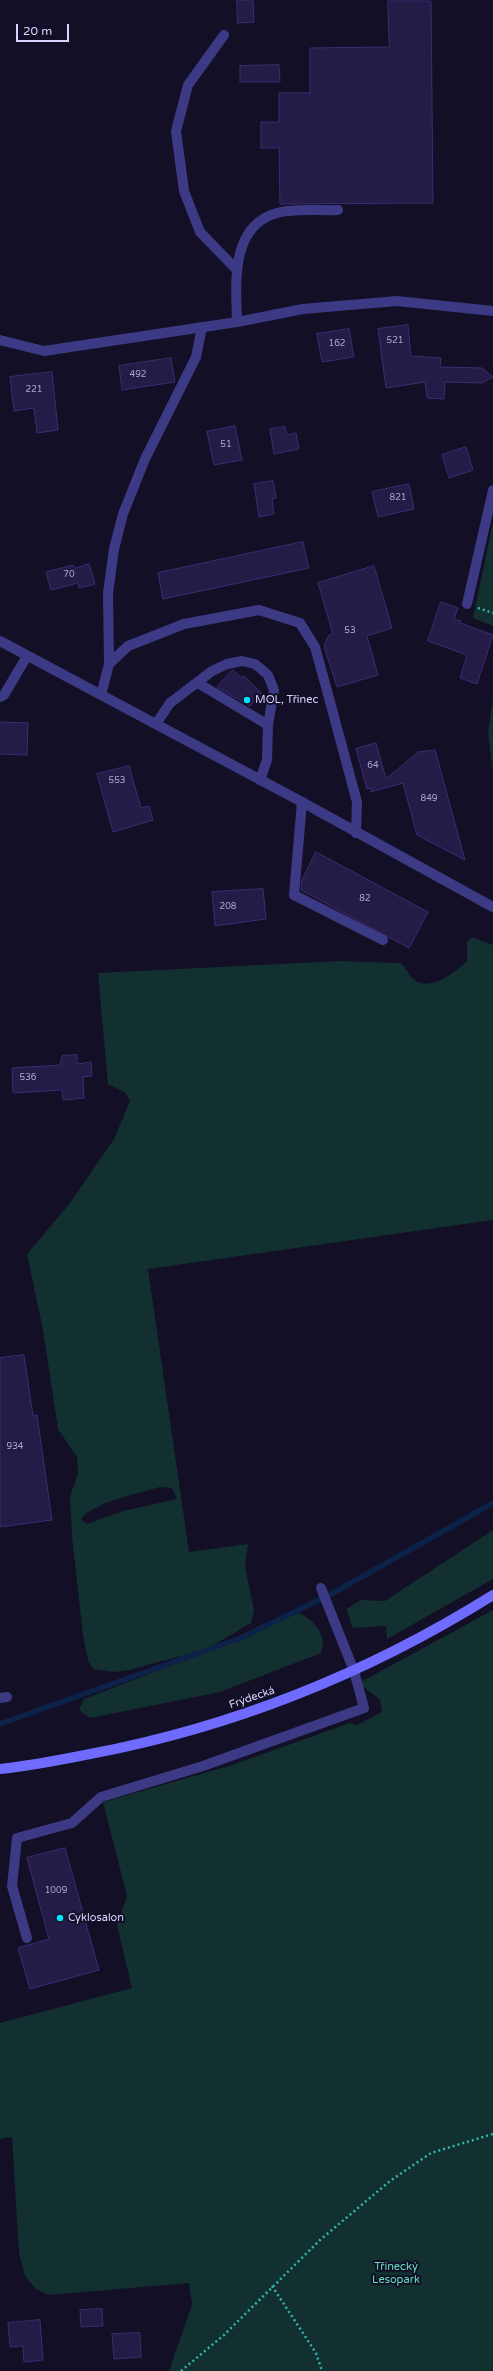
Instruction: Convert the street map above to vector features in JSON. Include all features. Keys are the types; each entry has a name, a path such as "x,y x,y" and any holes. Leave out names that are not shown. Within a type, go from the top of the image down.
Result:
{"main road":[{"name":"Frýdecká","path":"0,1768 124,1748 187,1732 252,1712 354,1671 493,1595"}],"street":[{"path":"224,35 188,85 176,131 184,192 200,232 235,268"},
{"path":"237,322 235,268 249,231 258,221 278,212 338,210"},
{"path":"0,340 44,350 237,322 303,309 397,301 493,311"},
{"path":"101,695 109,664 108,593 114,549 123,514 145,459 196,357 202,327"},
{"path":"467,604 493,490"},
{"path":"109,664 128,646 184,624 259,610 300,623 315,647 357,802 356,833"},
{"path":"0,641 302,802 493,907"},
{"path":"1,695 27,656"},
{"path":"156,724 170,703 227,664 242,661 255,664 268,675 274,690 268,725 267,760 260,780"},
{"path":"198,683 268,725"},
{"path":"302,802 294,895 383,940"},
{"path":"26,1938 12,1886 17,1838 72,1823 101,1796 203,1766 364,1708 354,1671 321,1588"}],"path":[{"path":"181,2371 224,2335 320,2240 390,2181 430,2153 493,2134"},
{"path":"272,2286 316,2353 322,2371"}],"green space":[{"path":"493,522 493,626 473,618"},
{"path":"493,699 493,772 488,733"},
{"path":"472,937 493,945 493,1220 148,1269 189,1552 248,1544 245,1567 254,1610 251,1623 207,1649 129,1670 114,1672 93,1669 88,1660 83,1635 72,1537 70,1496 78,1474 77,1457 58,1429 43,1330 27,1254 70,1203 114,1139 130,1101 126,1093 108,1084 98,973 340,961 399,963 404,966 413,979 419,983 427,984 449,975 467,961 467,942","holes":["160,1487 172,1488 177,1499 123,1511 87,1524 81,1519 96,1507 118,1499"]},
{"path":"493,1530 493,1579 387,1639 386,1626 353,1628 346,1609 361,1600 385,1601"},
{"name":"Třinecký Lesopark","path":"493,1610 493,2371 169,2371 192,2305 189,2283 48,2295 35,2288 25,2276 19,2253 12,2137 0,2139 0,2023 132,1988 117,1925 127,1896 103,1802 232,1765 350,1723 357,1725 382,1712 380,1700 359,1683"},
{"path":"297,1613 309,1619 319,1631 323,1640 321,1653 220,1692 90,1718 79,1710 84,1699 232,1642"}],"building":[{"path":"237,0 253,0 254,22 238,23"},
{"path":"388,1 431,1 433,203 280,204 279,148 261,148 261,122 279,122 279,93 310,93 310,48 389,47"},
{"path":"279,65 280,82 240,82 240,66"},
{"path":"408,325 411,356 441,358 440,367 482,368 493,377 482,383 445,382 444,399 427,398 425,382 386,388 378,329"},
{"path":"349,329 354,357 322,362 317,334"},
{"path":"171,358 175,382 122,390 119,366"},
{"path":"52,372 58,430 37,433 34,408 14,411 10,377"},
{"path":"235,426 242,460 214,465 207,432"},
{"path":"285,427 287,435 296,433 299,449 274,454 270,429"},
{"path":"466,447 473,470 449,478 442,455"},
{"path":"273,481 276,498 272,499 274,514 259,517 254,484"},
{"path":"409,484 414,509 378,517 372,492"},
{"path":"303,542 309,568 163,599 158,573"},
{"path":"89,564 95,584 79,588 78,583 51,590 46,572 73,565 75,568"},
{"path":"374,566 392,628 367,636 378,675 337,687 324,646 329,635 333,634 318,583"},
{"path":"441,602 458,608 454,619 461,621 460,623 493,635 477,684 460,678 467,655 428,641"},
{"path":"233,670 242,678 244,676 261,693 250,706 217,687"},
{"path":"0,722 28,723 27,755 0,754"},
{"path":"376,743 386,779 418,752 435,750 465,860 417,835 403,783 370,792 373,788 367,789 356,749"},
{"path":"129,766 141,808 149,806 153,820 113,832 97,774"},
{"path":"316,852 428,912 409,948 301,890 302,880"},
{"path":"263,889 266,919 215,926 212,892"},
{"path":"77,1055 77,1064 91,1062 92,1076 83,1077 84,1098 63,1100 62,1090 13,1093 12,1068 60,1065 62,1056"},
{"path":"24,1355 33,1416 37,1415 52,1520 0,1527 0,1358"},
{"path":"65,1848 99,1970 30,1989 18,1948 49,1939 27,1858"},
{"path":"102,2309 103,2326 81,2327 80,2310"},
{"path":"40,2320 43,2360 24,2362 23,2346 10,2347 8,2323"},
{"path":"140,2333 141,2357 114,2359 112,2334"}],"waterway":[{"path":"0,1724 241,1638 335,1592 493,1503"}],"place":[{"name":"MOL, Třinec","path":"247,700"},
{"name":"Cyklosalon","path":"60,1918"}]}
